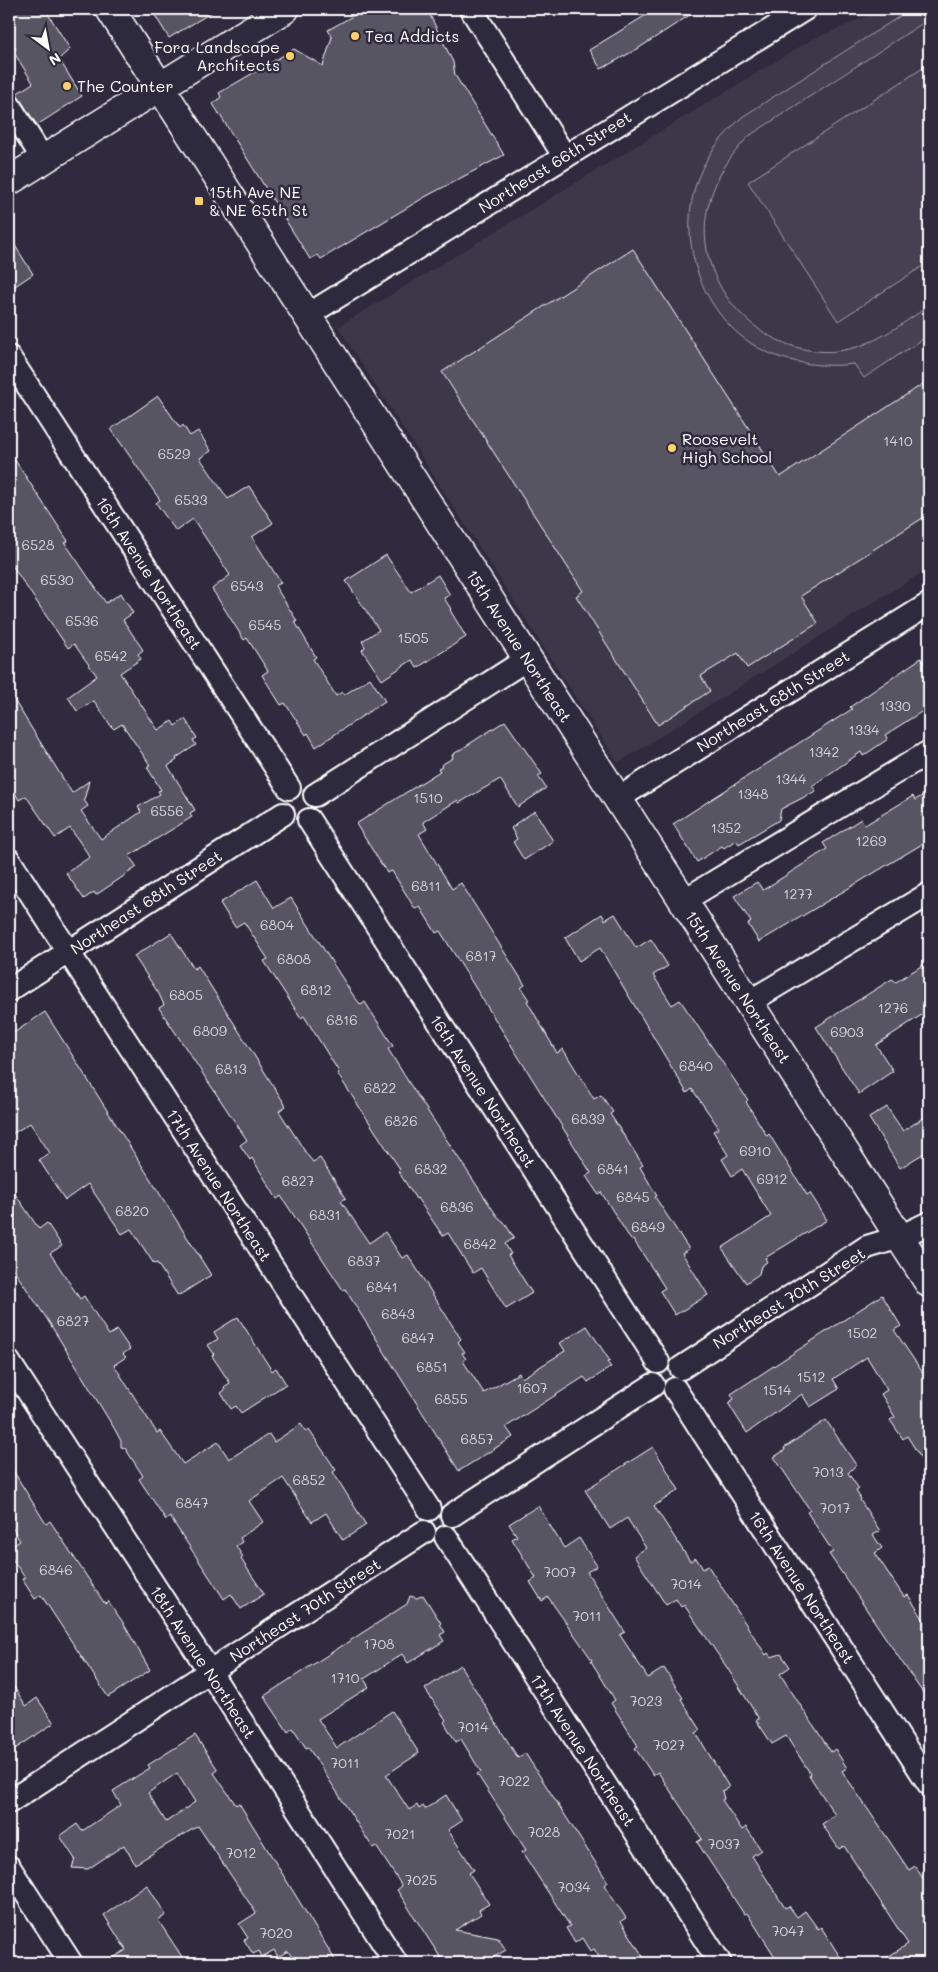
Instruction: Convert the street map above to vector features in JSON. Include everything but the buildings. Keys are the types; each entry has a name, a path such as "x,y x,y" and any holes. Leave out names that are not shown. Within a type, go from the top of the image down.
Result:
{"main road":[{"name":"15th Avenue Northeast","path":"110,9 929,1283"},
{"path":"9,181 159,85 285,9"}],"street":[{"path":"471,9 564,157"},
{"name":"Northeast 66th Street","path":"306,316 805,9"},
{"path":"9,105 44,159"},
{"name":"16th Avenue Northeast","path":"9,357 289,788"},
{"name":"Northeast 68th Street","path":"618,799 929,604"},
{"path":"315,795 527,659"},
{"path":"683,900 929,752"},
{"path":"305,786 315,795 318,805 317,810 309,820 296,823 290,821 283,814 281,799 289,788 305,786"},
{"name":"Northeast 68th Street","path":"9,990 283,814"},
{"name":"16th Avenue Northeast","path":"309,820 658,1362"},
{"name":"17th Avenue Northeast","path":"9,860 429,1509"},
{"path":"749,1002 929,894"},
{"name":"Northeast 70th Street","path":"681,1368 867,1247 900,1236 929,1223"},
{"path":"452,1515 664,1387 682,1379 681,1368 670,1359 658,1362 651,1372 664,1387"},
{"name":"18th Avenue Northeast","path":"9,1362 396,1963"},
{"name":"16th Avenue Northeast","path":"664,1387 929,1784"},
{"path":"441,1507 452,1515 454,1527 446,1537 437,1540 424,1532 422,1520 429,1509 441,1507"},
{"name":"Northeast 70th Street","path":"9,1802 424,1532"},
{"name":"17th Avenue Northeast","path":"446,1537 720,1963"},
{"path":"9,1867 71,1963"}],"shaded area":[{"name":"Roosevelt High School","path":"884,9 929,9 929,568 618,763 338,327 811,40"},
{"path":"911,9 929,9 929,19 749,136 729,160 719,177 708,207 705,235 710,263 721,288 738,310 759,329 783,343 810,350 838,351 851,349 886,334 929,306 929,335 864,378 854,364 816,365 779,357 752,344 729,325 711,302 699,275 691,246 690,217 695,188 706,161 742,117"},
{"path":"929,64 929,262 838,321 748,182"}],"place":[{"name":"Tea Addicts","path":"355,36"},
{"name":"Fora Landscape Architects","path":"290,56"},
{"name":"The Counter","path":"67,86"},
{"name":"15th Ave NE & NE 65th St","path":"199,201"},
{"name":"Roosevelt High School","path":"672,448"}]}
